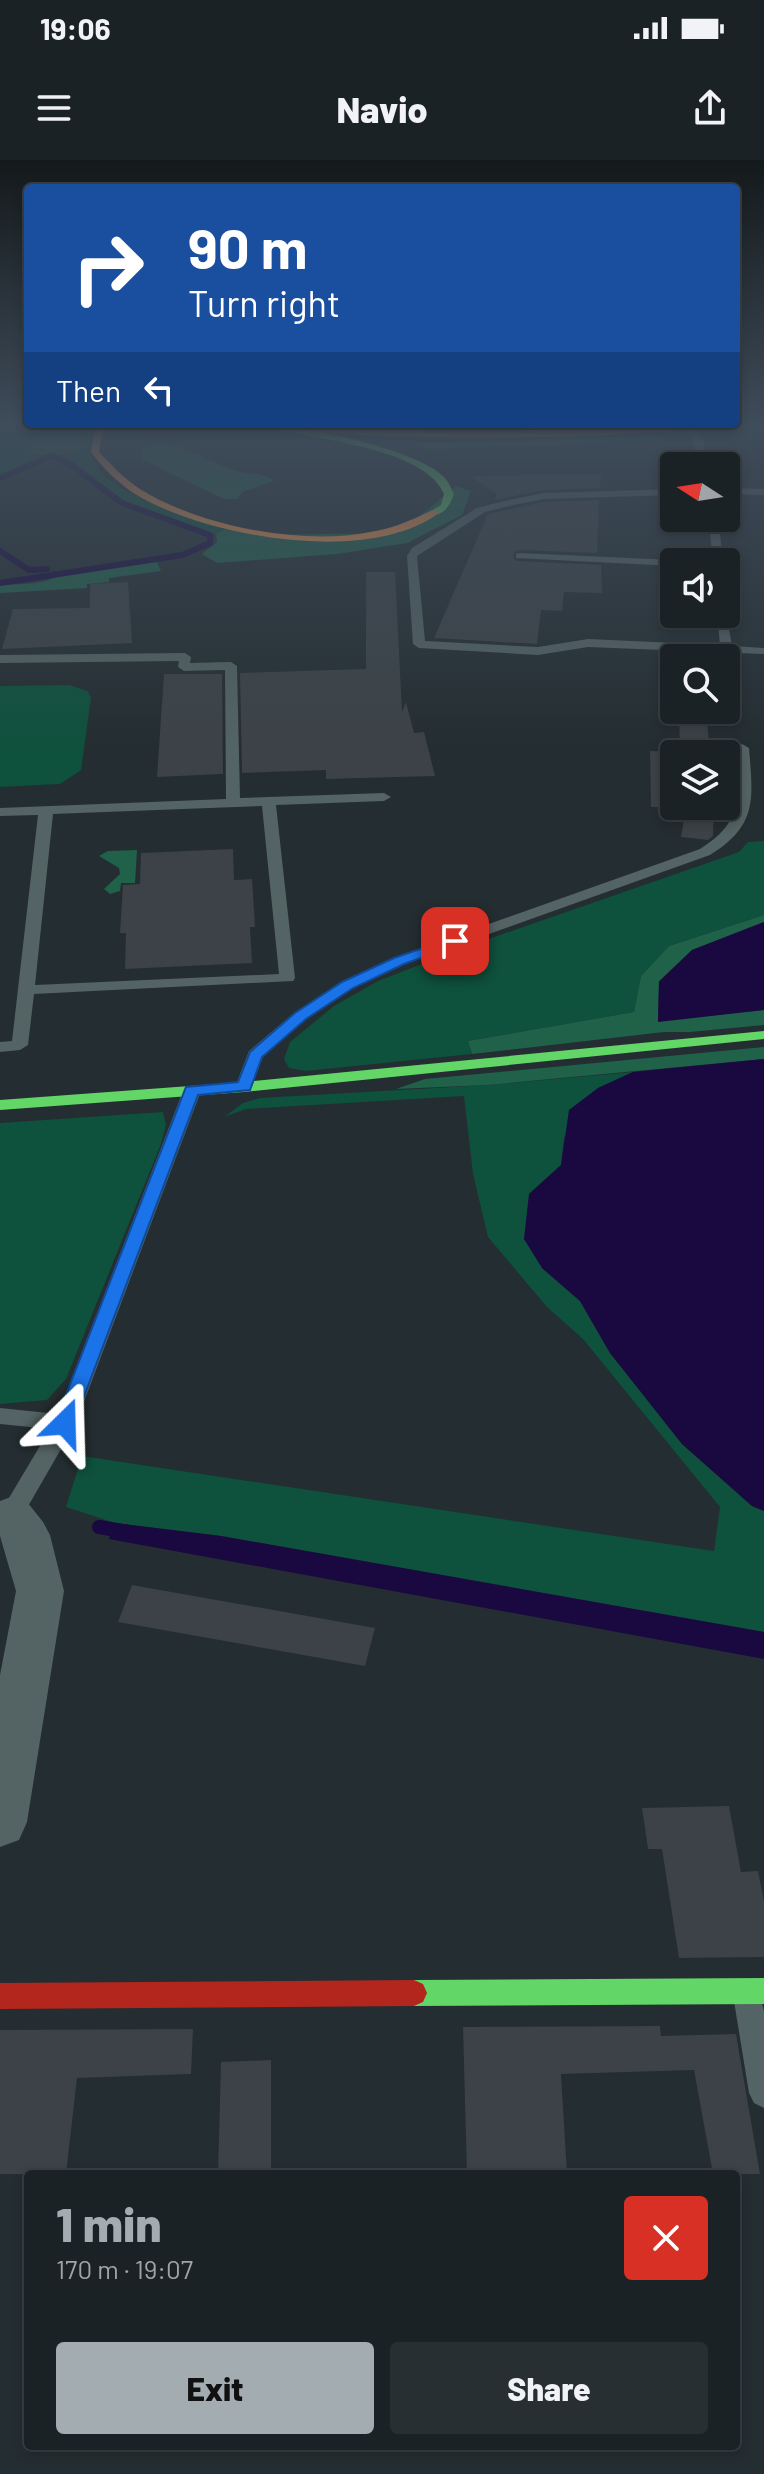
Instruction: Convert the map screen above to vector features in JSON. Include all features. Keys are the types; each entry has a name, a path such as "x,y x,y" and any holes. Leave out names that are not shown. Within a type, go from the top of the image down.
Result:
{"main road":[{"path":"260,532 334,539 383,532"},
{"path":"0,1105 244,1087 764,1035"},
{"path":"0,1996 755,1991"}],"street":[{"path":"0,1822 40,1591 26,1535 5,1521"}],"lane":[{"path":"445,532 416,550 412,556 419,644 538,651 588,643 660,646"},
{"path":"520,556 660,562"},
{"path":"740,650 763,651"},
{"path":"0,659 185,657 184,667 231,666 233,803"},
{"path":"244,1087 255,1055 300,1016 347,985 399,961 705,852 724,842 750,812 742,748"},
{"path":"0,812 384,797"},
{"path":"26,990 287,978 269,802"},
{"path":"0,1047 20,1045 46,810"},
{"path":"5,1521 65,1423 192,1091"},
{"path":"0,1416 65,1423"},
{"path":"755,1991 764,2093"}],"green space":[{"path":"220,532 256,535 429,532 407,543 337,554 217,563 202,554 217,542 216,534"},
{"path":"157,562 161,571 109,578 109,582 87,584 87,588 0,593 0,585 41,582 62,573"},
{"path":"69,685 88,691 91,698 81,770 60,784 0,787 0,686"},
{"path":"764,841 764,915 669,946 641,976 634,1012 468,1041 472,1054 306,1071 289,1068 284,1059 290,1042 334,1006 378,981 468,946 739,852 748,842"},
{"path":"137,850 135,883 121,883 120,891 110,894 104,889 120,874 119,868 99,856 108,851"},
{"path":"764,915 764,922 692,950 659,981 658,1021 764,1010 764,1025 664,1032 472,1054 468,1041 634,1012 641,976 669,946"},
{"path":"764,1047 764,1059 488,1085 396,1089 425,1079"},
{"path":"633,1072 598,1088 564,1138 561,1165 529,1194 542,1268 580,1301 610,1353 682,1444 752,1506 764,1511 764,1632 221,1536 115,1523 66,1507 82,1456 714,1551 720,1507 583,1339 547,1307 488,1237 473,1174 464,1096 246,1109 224,1117 243,1103 260,1098 488,1085"},
{"path":"163,1112 166,1125 161,1144 66,1379 47,1400 0,1404 0,1123"}],"shaded area":[{"path":"764,922 764,1010 658,1022 659,982 692,950"},
{"path":"764,1059 764,1511 752,1506 682,1444 610,1353 580,1301 542,1268 524,1239 529,1194 561,1165 569,1110 598,1088 633,1072"},
{"path":"115,1523 221,1536 764,1632 764,1659 109,1539"}],"building":[{"path":"480,532 598,532 597,553 514,552 516,561 601,565 602,593 564,592 562,611 541,610 537,644 434,638"},
{"path":"366,572 395,572 402,712 406,702 414,733 424,732 435,776 326,779 326,770 242,773 240,673 366,669"},
{"path":"128,582 132,643 2,649 13,609 90,608 90,584"},
{"path":"164,674 222,674 223,774 157,777"},
{"path":"679,724 707,724 709,740 680,740"},
{"path":"650,751 660,751 660,807 651,807"},
{"path":"684,820 714,820 713,836 708,840 681,837"},
{"path":"233,849 234,880 252,879 255,927 250,927 252,963 125,969 126,933 120,933 123,885 140,884 141,853"},
{"path":"132,1585 375,1628 365,1666 118,1622"},
{"path":"729,1806 741,1872 758,1871 764,1901 764,1957 679,1958 662,1849 648,1849 642,1808"},
{"path":"660,2026 661,2036 736,2034 760,2174 712,2170 694,2070 561,2074 567,2170 467,2170 463,2027"},
{"path":"193,2029 191,2074 77,2078 66,2170 24,2170 24,2174 0,2174 0,2030"},
{"path":"271,2060 271,2170 218,2170 221,2062"}],"waterway":[{"path":"0,583 182,555 210,543 210,535 202,532"},
{"path":"0,551 29,570 47,569"},
{"path":"99,1527 128,1532"}],"traffic: fast":[{"path":"0,1105 244,1087 764,1035"},
{"path":"414,1993 764,1991"}],"traffic: slow":[{"path":"257,532 328,539 385,532"}],"traffic: jam":[{"path":"0,1996 414,1993"}],"route":[{"path":"65,1423 179,1132 192,1091 244,1087 255,1055 300,1016 347,985 399,961 455,941"}]}
